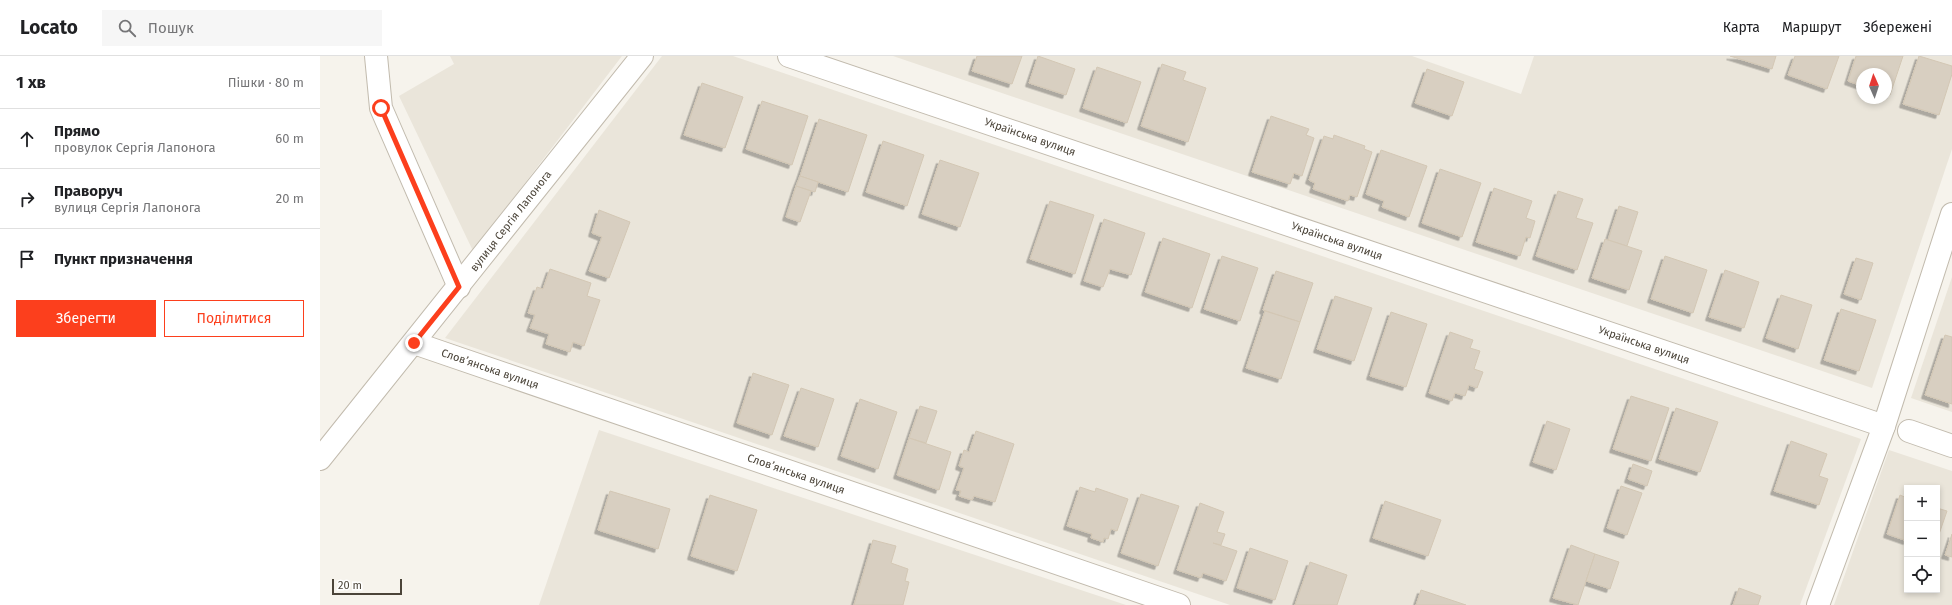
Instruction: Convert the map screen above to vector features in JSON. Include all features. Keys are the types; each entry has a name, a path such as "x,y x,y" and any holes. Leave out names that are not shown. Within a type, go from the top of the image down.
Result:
{"street":[{"path":"376,56 381,108 459,287"},
{"name":"вулиця Сергія Лапонога","path":"320,459 459,287 642,56"},
{"name":"Українська вулиця","path":"789,56 1884,426"},
{"path":"1818,605 1884,426 1952,214"},
{"name":"Словʼянська вулиця","path":"414,343 1179,605"},
{"path":"1909,431 1952,446"}],"shaded area":[{"path":"450,56 622,56 473,251 399,96 454,64"},
{"path":"662,56 733,56 1861,439 1800,605 1230,605 445,338"},
{"path":"893,56 1412,56 1521,94 1534,56 1952,56 1952,149 1872,388"},
{"path":"1952,277 1952,412 1911,398"},
{"path":"599,430 1126,605 539,605"},
{"path":"1889,450 1952,471 1952,605 1834,605"}],"building":[{"path":"977,56 1022,56 1012,84 972,71"},
{"path":"1038,56 1075,69 1066,95 1029,83"},
{"path":"1730,56 1776,56 1772,69"},
{"path":"1795,56 1839,56 1827,89 1788,75"},
{"path":"1856,56 1903,56 1892,89 1892,68 1856,68 1856,84 1848,81"},
{"path":"1919,56 1952,66 1952,74 1939,115 1903,104"},
{"path":"1162,64 1186,72 1183,80 1206,88 1188,142 1141,126"},
{"path":"1097,67 1141,82 1127,123 1083,108"},
{"path":"1427,69 1464,82 1452,116 1415,103"},
{"path":"702,83 743,97 725,148 684,135"},
{"path":"762,101 808,116 792,165 746,149"},
{"path":"1271,116 1309,129 1306,135 1314,138 1302,176 1294,173 1290,184 1252,172"},
{"path":"819,119 867,135 848,192 800,176"},
{"path":"1334,135 1365,146 1364,149 1372,152 1357,197 1350,195 1348,201 1313,189 1315,183 1309,180 1324,136 1333,139"},
{"path":"883,141 924,155 907,206 866,192"},
{"path":"1381,150 1427,166 1409,217 1382,207 1384,201 1366,194"},
{"path":"940,160 979,173 960,227 922,214"},
{"path":"1440,169 1481,183 1462,237 1422,223"},
{"path":"800,176 818,182 815,192 796,186"},
{"path":"796,186 811,191 800,222 786,217"},
{"path":"1494,188 1532,201 1526,218 1535,221 1530,238 1526,237 1520,256 1476,242"},
{"path":"1558,191 1583,199 1576,218 1593,223 1577,270 1536,256"},
{"path":"1050,201 1094,215 1075,274 1030,259"},
{"path":"1619,206 1638,212 1627,246 1608,240"},
{"path":"599,210 630,222 609,278 589,271 602,237 592,233"},
{"path":"1104,219 1145,233 1131,275 1110,269 1103,287 1084,281"},
{"path":"1163,238 1210,254 1192,308 1145,292"},
{"path":"1605,239 1642,251 1629,290 1592,278"},
{"path":"1222,256 1258,268 1240,321 1204,309"},
{"path":"1665,256 1707,270 1693,313 1651,299"},
{"path":"1856,258 1873,263 1861,300 1844,294"},
{"path":"550,269 591,283 587,296 600,300 584,346 573,342 570,352 546,344 549,334 530,328 535,315 528,313 537,287 543,289"},
{"path":"1725,270 1759,282 1744,328 1709,317"},
{"path":"1276,271 1313,283 1300,322 1263,310"},
{"path":"1781,295 1812,305 1798,349 1766,338"},
{"path":"1335,296 1372,308 1354,361 1317,349"},
{"path":"1841,309 1876,320 1859,371 1824,360"},
{"path":"1265,311 1300,322 1281,379 1246,368"},
{"path":"1391,312 1427,324 1406,387 1370,376"},
{"path":"1450,332 1473,340 1470,348 1480,351 1474,369 1483,372 1477,388 1469,385 1465,396 1455,393 1452,401 1429,393"},
{"path":"1945,335 1952,337 1952,404 1925,395"},
{"path":"753,373 789,385 772,435 737,423"},
{"path":"801,388 834,399 818,447 784,436"},
{"path":"1631,396 1669,408 1651,461 1613,449"},
{"path":"860,399 897,412 878,469 841,456"},
{"path":"920,406 937,411 926,443 909,438"},
{"path":"1676,408 1718,422 1700,472 1659,459"},
{"path":"1547,421 1570,429 1556,470 1533,462"},
{"path":"976,431 1014,444 995,502 974,496 972,500 959,496 961,491 956,490 964,468 959,466 964,450 969,452"},
{"path":"909,438 951,452 939,490 897,475"},
{"path":"1791,441 1827,454 1819,476 1828,479 1819,505 1774,491"},
{"path":"1633,464 1652,471 1647,486 1628,479"},
{"path":"1621,486 1642,493 1627,535 1607,528"},
{"path":"1080,487 1095,492 1096,488 1128,499 1117,531 1111,529 1108,539 1104,538 1103,542 1091,538 1092,534 1067,526"},
{"path":"610,491 670,509 658,549 598,530"},
{"path":"1141,494 1179,506 1158,566 1121,553"},
{"path":"710,495 757,510 737,571 691,556"},
{"path":"1900,495 1904,497 1904,540 1887,534"},
{"path":"1385,501 1441,520 1428,556 1373,538"},
{"path":"1200,503 1224,512 1217,532 1225,534 1221,545 1213,543 1237,551 1226,581 1203,573 1201,578 1177,570"},
{"path":"1940,509 1947,511 1940,531"},
{"path":"1952,534 1952,557 1945,555"},
{"path":"873,540 896,546 891,563 908,569 905,581 909,582 903,605 854,605"},
{"path":"1571,545 1595,554 1578,605 1553,598"},
{"path":"1250,548 1288,561 1275,600 1237,588"},
{"path":"1595,554 1619,562 1610,589 1586,581"},
{"path":"1310,562 1347,575 1337,605 1295,605"},
{"path":"1739,588 1761,596 1758,605 1733,605"},
{"path":"1421,590 1466,605 1416,605"}],"route":[{"path":"381,108 459,287 414,343"}]}
